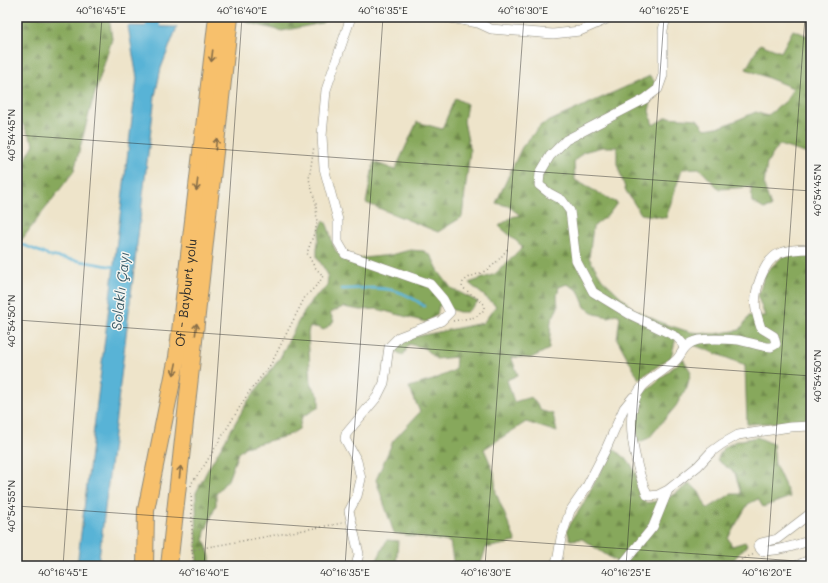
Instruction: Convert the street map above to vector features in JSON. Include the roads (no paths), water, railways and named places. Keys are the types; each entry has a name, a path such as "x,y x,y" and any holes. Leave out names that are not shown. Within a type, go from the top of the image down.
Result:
{"highway":[{"name":"Of - Bayburt yolu","path":"145,566 146,510 177,358 217,17"},
{"name":"Of - Bayburt yolu","path":"169,566 230,17"},
{"path":"149,495 160,492 172,494 177,498"},
{"path":"146,519 152,527 162,529 174,525"}],"street":[{"path":"351,17 326,90 322,136 324,168 338,220 338,242 345,254 430,284 443,299 450,312 441,321 399,337 389,346 384,383 377,397 346,434 345,439 357,461 361,478 357,496 349,511 359,554 356,566"},
{"path":"445,17 478,23 491,29 553,34 580,31 605,20 607,17"},
{"path":"666,17 663,30 663,75 658,89 645,98 566,140 550,156 540,173 539,185 549,193 562,200 570,211 576,260 593,292 629,314 676,337 685,346"},
{"path":"554,566 558,557 561,538 570,511 586,488 605,451 624,408 642,387 676,361 685,346 699,340 740,340 770,347 776,344 774,336 761,328 756,310 755,292 763,272 771,259 780,253 811,249"},
{"path":"642,387 635,399 631,413 634,455 647,495 650,496 658,495 668,490 698,466 711,452 738,435 790,427 811,426"},
{"path":"621,566 653,527 668,490"},
{"path":"811,513 777,539 758,546 762,551 772,551 788,548 811,540"},
{"path":"796,566 811,559"}],"water":[{"path":"128,26 177,27 161,68 155,96 98,566 77,566 137,78"}],"waterway":[{"name":"Solaklı Çayı","path":"150,44 154,17"},
{"path":"17,244 50,256 115,267"},
{"path":"342,289 390,289 407,295 424,306"}]}
